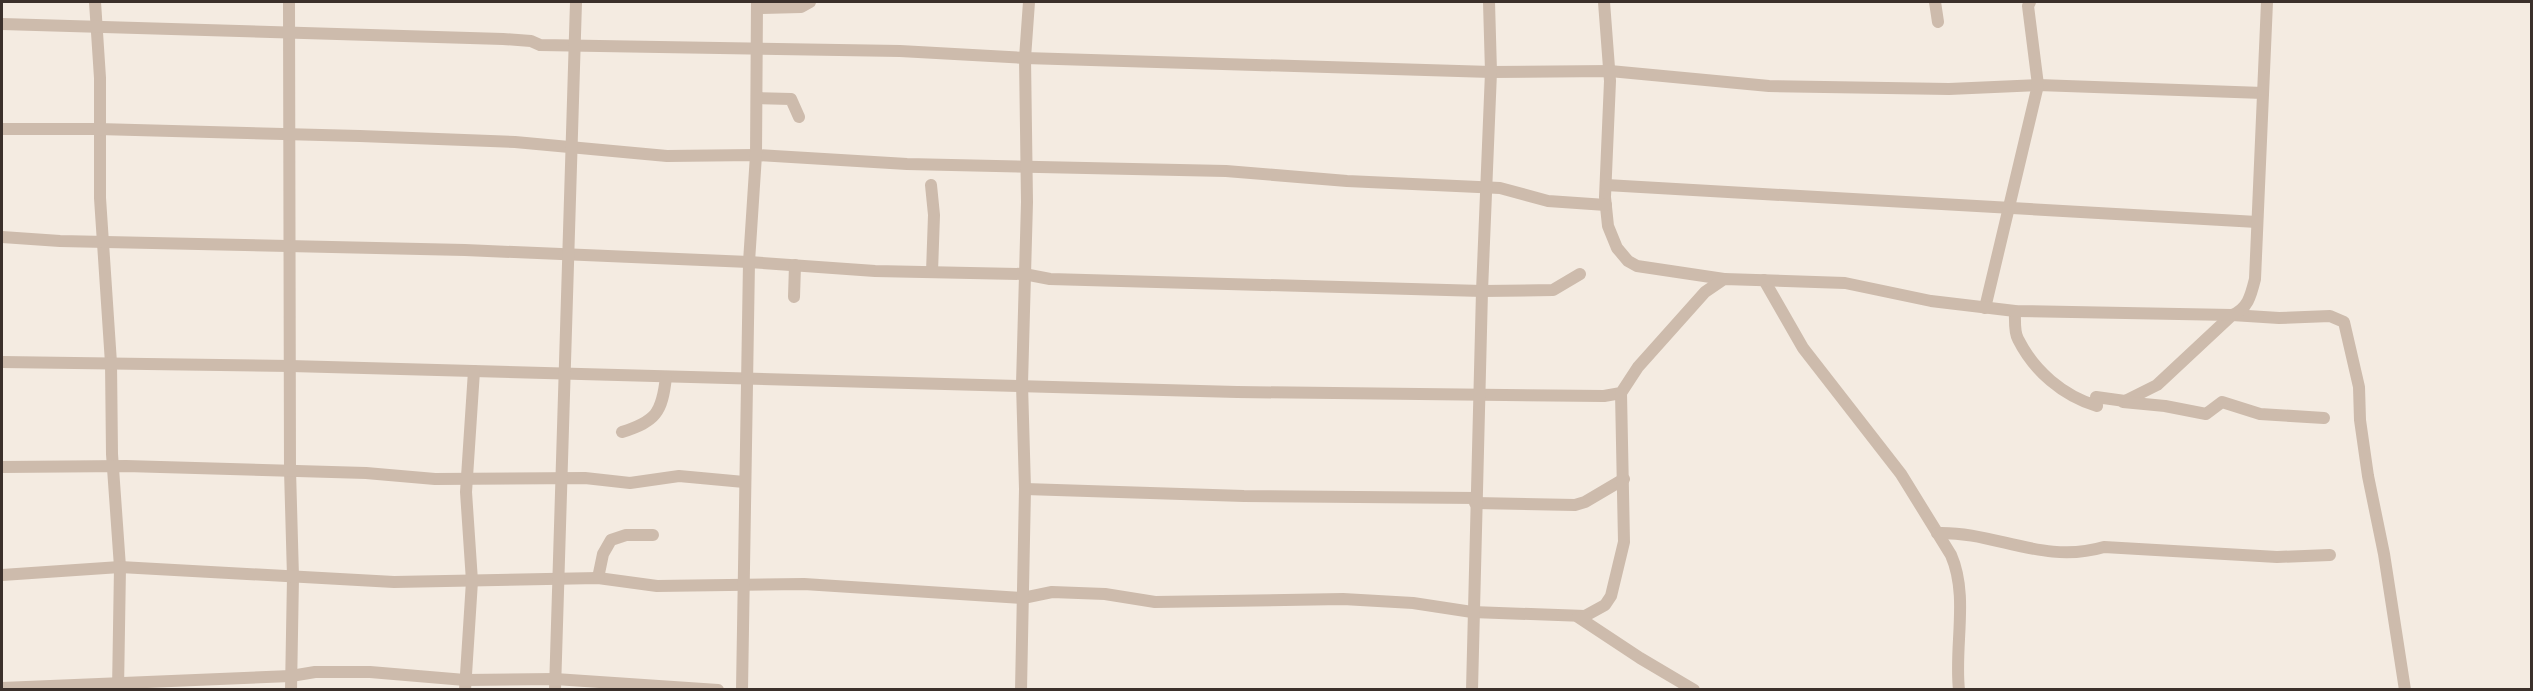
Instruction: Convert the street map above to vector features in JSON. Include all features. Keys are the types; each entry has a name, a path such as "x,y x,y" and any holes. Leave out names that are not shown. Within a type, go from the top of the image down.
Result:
{"street":[{"path":"96,2 100,78 98,129 111,363 113,468 120,567 118,685"},
{"path":"289,2 290,470 293,577 291,690"},
{"path":"555,684 559,478 573,146 576,2"},
{"path":"742,690 744,482 750,262 756,155 757,5 801,7 810,2"},
{"path":"1021,690 1025,489 1022,384 1027,166 1025,58 1029,2"},
{"path":"1472,690 1472,612 1481,393 1485,188 1491,72 1489,2"},
{"path":"1604,2 1610,71 1606,205 1611,238 1628,261 1637,266 1724,279 1845,283 1931,301 2015,311 2279,318 2330,316 2344,321 2359,387 2360,420 2368,477 2384,554 2405,690"},
{"path":"1935,2 1938,22"},
{"path":"1984,308 2038,85 2031,43 2028,6 2030,2"},
{"path":"2096,397 2126,401 2157,385 2232,315 2244,307 2251,298 2255,279 2267,2"},
{"path":"2,24 503,39 530,41 540,45 900,51 1025,58 1491,72 1610,71 1769,86 1949,89 2038,85 2263,93"},
{"path":"757,98 791,99 799,117"},
{"path":"2,129 98,129 573,146 667,156 756,155 907,164 1226,171 1347,181 1512,190 1548,201 1606,205"},
{"path":"931,185 934,215 932,272"},
{"path":"1606,185 2257,222"},
{"path":"2,237 750,262 932,272 1024,274 1050,279 1482,291 1554,290 1580,274"},
{"path":"794,297 795,265"},
{"path":"2,575 120,567 394,582 598,578 657,586 804,584 1023,598 1052,592 1105,594 1155,602 1344,599 1413,603 1472,612 1578,617 1597,611 1611,596 1624,542 1621,393 1638,368 1706,292 1724,279"},
{"path":"1764,280 1803,348 1901,474 1957,569 1959,690"},
{"path":"2015,311 2016,337 2055,387 2079,401 2097,406 2096,397"},
{"path":"2,362 291,366 1022,384 1237,392 1604,396 1621,393"},
{"path":"465,685 472,581 467,511 474,371"},
{"path":"622,432 647,423 658,413 666,377"},
{"path":"2096,397 2206,414 2222,402 2260,414 2324,418"},
{"path":"2,467 81,465 113,468 126,466 290,470 468,480 559,478 630,483 679,476 744,482"},
{"path":"1025,489 1476,500 1575,505 1586,502 1624,479"},
{"path":"1937,532 1953,532 2042,552 2088,552 2104,547 2277,557 2330,555"},
{"path":"598,578 603,554 611,540 626,535 653,535"},
{"path":"1578,617 1694,690"},
{"path":"2,688 118,685 291,676 315,672 370,672 465,685 555,684 718,690"}]}
